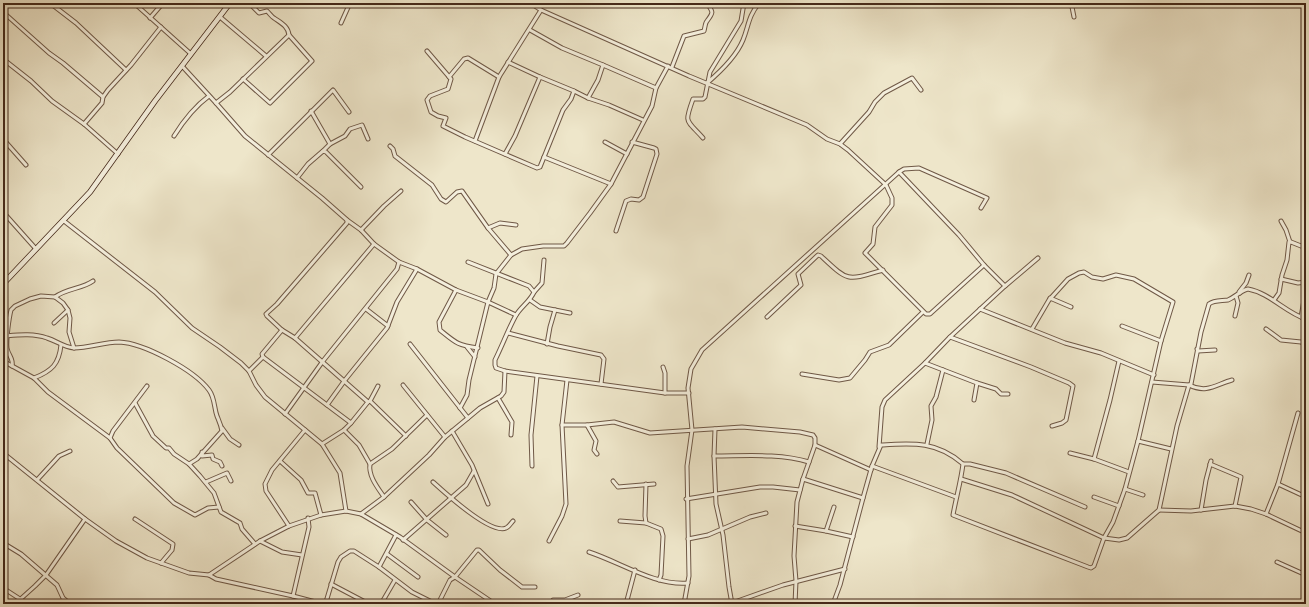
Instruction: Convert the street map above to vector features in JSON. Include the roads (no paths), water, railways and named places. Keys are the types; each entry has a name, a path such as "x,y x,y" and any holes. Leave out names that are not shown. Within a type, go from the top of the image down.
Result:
{"main road":[{"path":"3,284 90,192 230,3"}],"street":[{"path":"50,3 76,23 126,70"},
{"path":"134,3 191,54"},
{"path":"150,18 163,3"},
{"path":"243,79 270,103 312,61 289,35 289,32 284,25 267,12 259,13 251,3"},
{"path":"341,23 350,3"},
{"path":"530,3 541,10 668,66 807,125 828,139 840,144 886,185 892,198 892,205 875,227 873,244 865,253 926,314 930,314 984,265"},
{"path":"672,67 684,36 704,31 706,22 710,19 712,14 711,8 707,3"},
{"path":"703,138 688,122 686,116 693,99 702,99 705,96 710,72 741,22 744,3"},
{"path":"707,83 737,51 742,41 746,26 759,3"},
{"path":"989,3 992,5 1004,3"},
{"path":"1068,3 1072,8 1074,17"},
{"path":"474,141 500,77 541,10"},
{"path":"3,12 49,53 103,97"},
{"path":"220,17 266,56"},
{"path":"84,124 102,103 103,97 161,27"},
{"path":"530,30 562,48 656,88"},
{"path":"216,103 289,35"},
{"path":"427,51 449,77 450,82 448,89 428,98 427,103 431,112 446,118 443,125 444,127 537,168 540,167 563,110 573,96 574,90"},
{"path":"449,77 464,59 468,58 500,77"},
{"path":"3,59 31,81 52,101 84,124 118,154"},
{"path":"508,62 540,77 574,90 588,98 644,120"},
{"path":"588,98 598,80 603,65"},
{"path":"182,66 245,136 361,230 374,244 399,262 416,269 456,290 488,302 516,315"},
{"path":"460,408 467,395 469,380 488,302 494,288 496,274 511,255 522,249 528,247 564,246 611,184 652,106 656,88 668,66"},
{"path":"504,154 515,136 540,77"},
{"path":"840,144 884,93 912,78 921,90"},
{"path":"268,155 332,90 349,112"},
{"path":"174,136 188,115 209,96"},
{"path":"311,111 330,144"},
{"path":"297,178 308,164 330,144 345,136 350,130 362,125 368,140"},
{"path":"3,139 26,165"},
{"path":"605,142 627,154"},
{"path":"616,231 626,201 631,199 639,200 643,197 657,154 656,149 654,148 632,142"},
{"path":"390,146 393,149 395,156 432,186 441,199 446,202 457,192 462,191 488,228 511,255"},
{"path":"323,151 326,152 361,187"},
{"path":"544,157 611,184"},
{"path":"684,604 689,576 686,499 687,466 692,430 689,393 691,369 702,350 904,169 919,168 987,198 981,208"},
{"path":"899,172 1005,286"},
{"path":"361,230 401,191"},
{"path":"3,212 36,249"},
{"path":"347,220 347,223 277,304 268,312 267,316 282,330 295,338 323,361 406,436"},
{"path":"64,221 155,292 192,328 230,354 249,371 260,391 285,414 322,444 340,473 346,511"},
{"path":"1274,300 1279,293 1290,242 1281,221"},
{"path":"488,228 500,224 516,225"},
{"path":"1290,242 1306,248"},
{"path":"295,338 374,244"},
{"path":"767,318 801,286 798,274 818,255 821,256 840,274 849,277 857,278 883,270"},
{"path":"834,604 845,569 863,498 879,447 882,407 885,400 980,309 1038,258"},
{"path":"544,260 542,283 534,292 530,300 525,303 516,315 494,362 496,368 505,371 537,376 665,393 689,393"},
{"path":"285,414 323,361 366,309 397,268 399,262"},
{"path":"468,262 528,286 532,288 534,292"},
{"path":"327,405 388,326 396,302 416,269"},
{"path":"963,464 953,514 1088,567 1094,566 1125,489 1138,441 1161,341 1173,302 1134,279 1116,276 1103,279 1092,277 1084,272 1068,279 1050,298 1032,329"},
{"path":"1235,316 1238,303 1238,294 1246,283 1249,275"},
{"path":"1281,279 1298,283 1306,282"},
{"path":"12,366 13,361 7,350 10,312 15,306 38,296 55,297 67,290 93,281"},
{"path":"1301,317 1306,289"},
{"path":"456,290 441,319 439,327 440,330 461,346 478,348"},
{"path":"961,479 1012,495 1104,538 1119,540 1128,538 1159,510 1171,449 1180,414 1191,384 1201,332 1209,304 1212,302 1226,300 1244,290 1251,290 1274,300 1306,319"},
{"path":"55,297 66,306 68,310 70,318 68,332 74,348"},
{"path":"1050,298 1071,307"},
{"path":"530,300 540,307 570,313"},
{"path":"366,309 388,326"},
{"path":"980,309 1066,343 1101,353 1154,374"},
{"path":"54,323 68,310"},
{"path":"547,344 550,327 556,310"},
{"path":"802,374 839,380 850,378 870,352 889,345 923,312"},
{"path":"1122,326 1161,341"},
{"path":"249,371 263,357 262,354 282,330"},
{"path":"1266,330 1281,340 1301,342 1306,345"},
{"path":"508,333 547,344 601,355 604,359 601,384"},
{"path":"3,336 18,334 44,337 60,345 74,348 108,343 125,343 168,358 210,391 221,426 230,439 239,445"},
{"path":"950,337 1032,367 1073,386 1066,420 1052,426"},
{"path":"410,344 468,418"},
{"path":"34,378 48,372 56,364 60,356 60,345"},
{"path":"467,347 475,357"},
{"path":"1197,350 1215,350"},
{"path":"263,357 351,422"},
{"path":"3,361 34,378 48,392 110,438 117,448 174,503 195,515 208,508 219,507"},
{"path":"1094,459 1119,361"},
{"path":"925,363 996,389 1001,394 1008,394"},
{"path":"663,367 666,373 665,393"},
{"path":"926,444 932,420 931,406 936,397 943,370"},
{"path":"361,514 384,497 429,455 452,431 480,408 498,398 504,392 505,371"},
{"path":"532,466 531,436 537,376"},
{"path":"549,541 562,516 566,504 562,424 567,380"},
{"path":"1152,382 1211,388 1232,380"},
{"path":"974,400 977,383"},
{"path":"403,385 445,437"},
{"path":"110,438 113,431 147,386"},
{"path":"322,444 344,430 369,401 378,386"},
{"path":"498,398 512,422 511,435"},
{"path":"135,403 153,436 166,448 169,448 174,454 189,464 214,493 222,514 240,523 242,529 255,544"},
{"path":"1266,514 1278,484 1298,413"},
{"path":"370,464 392,449 427,415"},
{"path":"562,424 587,425 614,422 650,433 742,427 800,432 813,435 815,438 815,445 803,479 797,502 794,556 796,582 795,604"},
{"path":"587,425 596,441 594,450 596,454"},
{"path":"189,464 197,459 222,431 221,426"},
{"path":"715,429 714,456 716,504 723,535 728,587 732,604 796,582 845,569"},
{"path":"288,526 266,491 265,484 272,470 305,430"},
{"path":"344,430 359,445 370,464 370,470 374,482 384,497"},
{"path":"452,431 472,465 488,504"},
{"path":"1138,441 1171,449"},
{"path":"879,447 881,445 926,444 947,453 963,464 970,464 1006,473 1085,507"},
{"path":"815,445 872,468 956,497"},
{"path":"36,480 59,456 70,451"},
{"path":"202,452 202,456 212,455 213,459 220,462 222,466"},
{"path":"3,453 85,519 130,550 147,558 189,573 210,575 216,579 325,603 338,562 341,557 350,551 354,551 379,567 412,592 437,604 450,580 455,577 478,550 500,570 522,586 535,587"},
{"path":"1070,453 1094,459 1129,472"},
{"path":"714,456 796,458 809,462"},
{"path":"280,461 301,480 306,492 315,493 321,515"},
{"path":"1201,510 1206,480 1211,463 1241,477 1235,506"},
{"path":"403,540 466,485 474,471"},
{"path":"206,482 227,473 231,482"},
{"path":"803,479 863,498"},
{"path":"433,482 451,499 475,516 498,528 506,528 513,522"},
{"path":"614,482 618,487 654,484"},
{"path":"646,484 646,523"},
{"path":"1278,484 1306,497"},
{"path":"686,499 767,487 800,490"},
{"path":"1125,489 1143,495"},
{"path":"1094,497 1119,506"},
{"path":"411,502 426,520 446,535"},
{"path":"1159,510 1192,511 1235,506 1266,514 1306,533"},
{"path":"826,531 834,507"},
{"path":"210,575 255,544 288,526 308,518 346,511 361,514 396,535 495,604"},
{"path":"688,539 708,535 750,517 766,513"},
{"path":"293,596 309,527 308,518"},
{"path":"15,604 36,586 46,575 85,519"},
{"path":"135,519 173,544 172,550 161,563"},
{"path":"620,521 646,523 661,529 661,575 659,580"},
{"path":"796,526 853,537"},
{"path":"379,567 396,535"},
{"path":"260,541 282,552 302,555"},
{"path":"3,543 21,554 57,585 63,598 70,604"},
{"path":"590,552 659,580 673,583 688,583"},
{"path":"387,554 418,577"},
{"path":"1277,562 1306,576"},
{"path":"626,604 635,570"},
{"path":"381,604 395,580"},
{"path":"331,584 369,604"},
{"path":"3,588 20,599"},
{"path":"550,604 555,599 565,600 578,595"}]}
